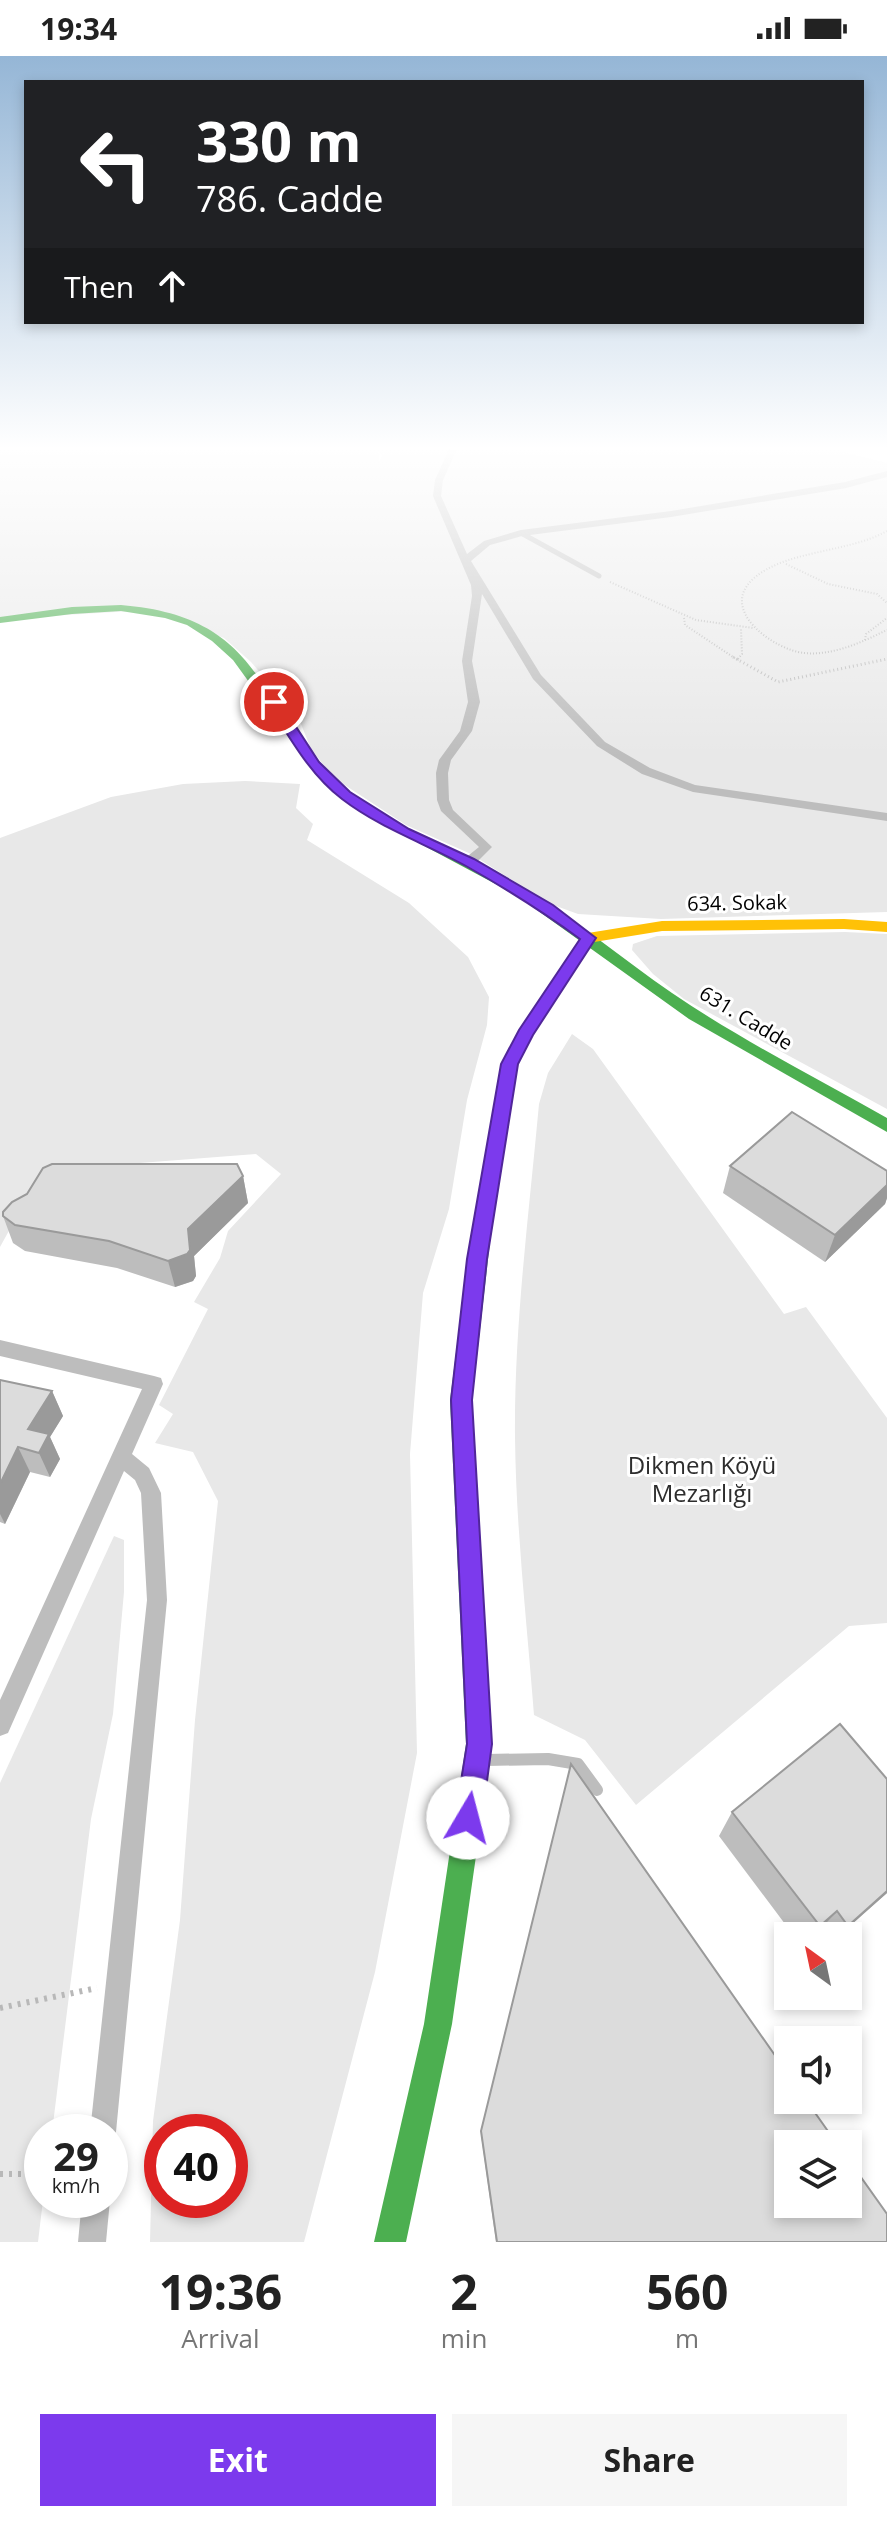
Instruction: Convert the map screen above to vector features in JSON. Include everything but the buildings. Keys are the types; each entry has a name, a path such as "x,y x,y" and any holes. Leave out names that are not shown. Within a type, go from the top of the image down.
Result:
{"main road":[{"name":"631. Cadde","path":"0,620 127,609 157,612 189,622 237,653 332,785 404,832 469,862 548,908 672,999 887,1126"},
{"name":"634. Sokak","path":"588,938 662,926 844,924 887,927"},
{"path":"390,2242 438,2024 479,1744 461,1400 477,1259 510,1064 525,1034 588,938"}],"street":[{"path":"462,551 476,585 476,612 467,661 474,702 466,731 445,760 442,773 447,811 486,847 469,862"},
{"path":"466,560 475,551"},
{"path":"466,560 537,677 601,744 646,771 693,788 887,817"},
{"path":"0,1348 154,1384 0,1725"},
{"path":"105,2114 157,1600 151,1493 142,1474 121,1457"},
{"path":"92,2242 94,2218"}],"lane":[{"path":"554,551 599,576"},
{"path":"477,1760 548,1759 578,1764 597,1790"}],"path":[{"path":"836,551 786,564 750,582 744,593 744,606 753,628 782,648 805,655 838,649 887,630"},
{"path":"786,564 828,584 877,594 887,603"},
{"path":"599,576 684,618 716,627 753,628"},
{"path":"684,618 685,625 737,660 778,682 887,659"},
{"path":"865,640 866,634 887,618"},
{"path":"737,660 742,654 741,629"},
{"path":"0,2008 119,1983"},
{"path":"0,2174 24,2174"}],"green space":[{"path":"0,551 887,551 887,912 661,919 578,914 548,903 471,854 406,825 334,778 311,749 301,724 275,690 251,662 224,638 149,610 0,619"},
{"path":"245,781 300,784 296,808 313,824 307,840 409,903 468,957 489,997 487,1025 467,1100 449,1209 423,1293 410,1454 417,1753 375,1972 304,2242 150,2242 151,2218 248,2218 248,2114 154,2114 180,1920 195,1720 218,1501 193,1452 155,1443 173,1414 159,1405 208,1309 194,1302 220,1258 228,1231 281,1174 256,1154 75,1168 16,1218 0,1247 0,838 111,797 183,784"},
{"path":"887,934 887,1109 684,999 653,974 632,950 633,944 657,936"},
{"name":"Dikmen Köyü Mezarlığı","path":"572,1034 593,1049 784,1314 806,1307 887,1418 887,1623 849,1626 636,1805 585,1740 534,1715 522,1576 515,1395 523,1270 539,1104 548,1073"},
{"path":"114,1536 124,1540 124,1592 113,1714 91,1819 54,2114 24,2114 24,2218 41,2218 38,2242 0,2242 0,1783"}],"traffic: fast":[{"path":"0,620 72,610 121,608 145,610 191,623 217,638 238,657 303,750 341,792 383,821 521,892 695,1015 887,1126"},
{"path":"390,2242 438,2024 479,1744 461,1400 480,1242"}],"traffic: slow":[{"path":"588,938 662,926 844,924 887,927"}],"traffic: jam":[{"path":"480,1242 510,1064 525,1034 588,938"}],"route":[{"path":"274,702 314,764 345,795 404,832 469,862 548,908 588,938 525,1034 510,1064 477,1259 461,1400 479,1744 468,1818"}]}
